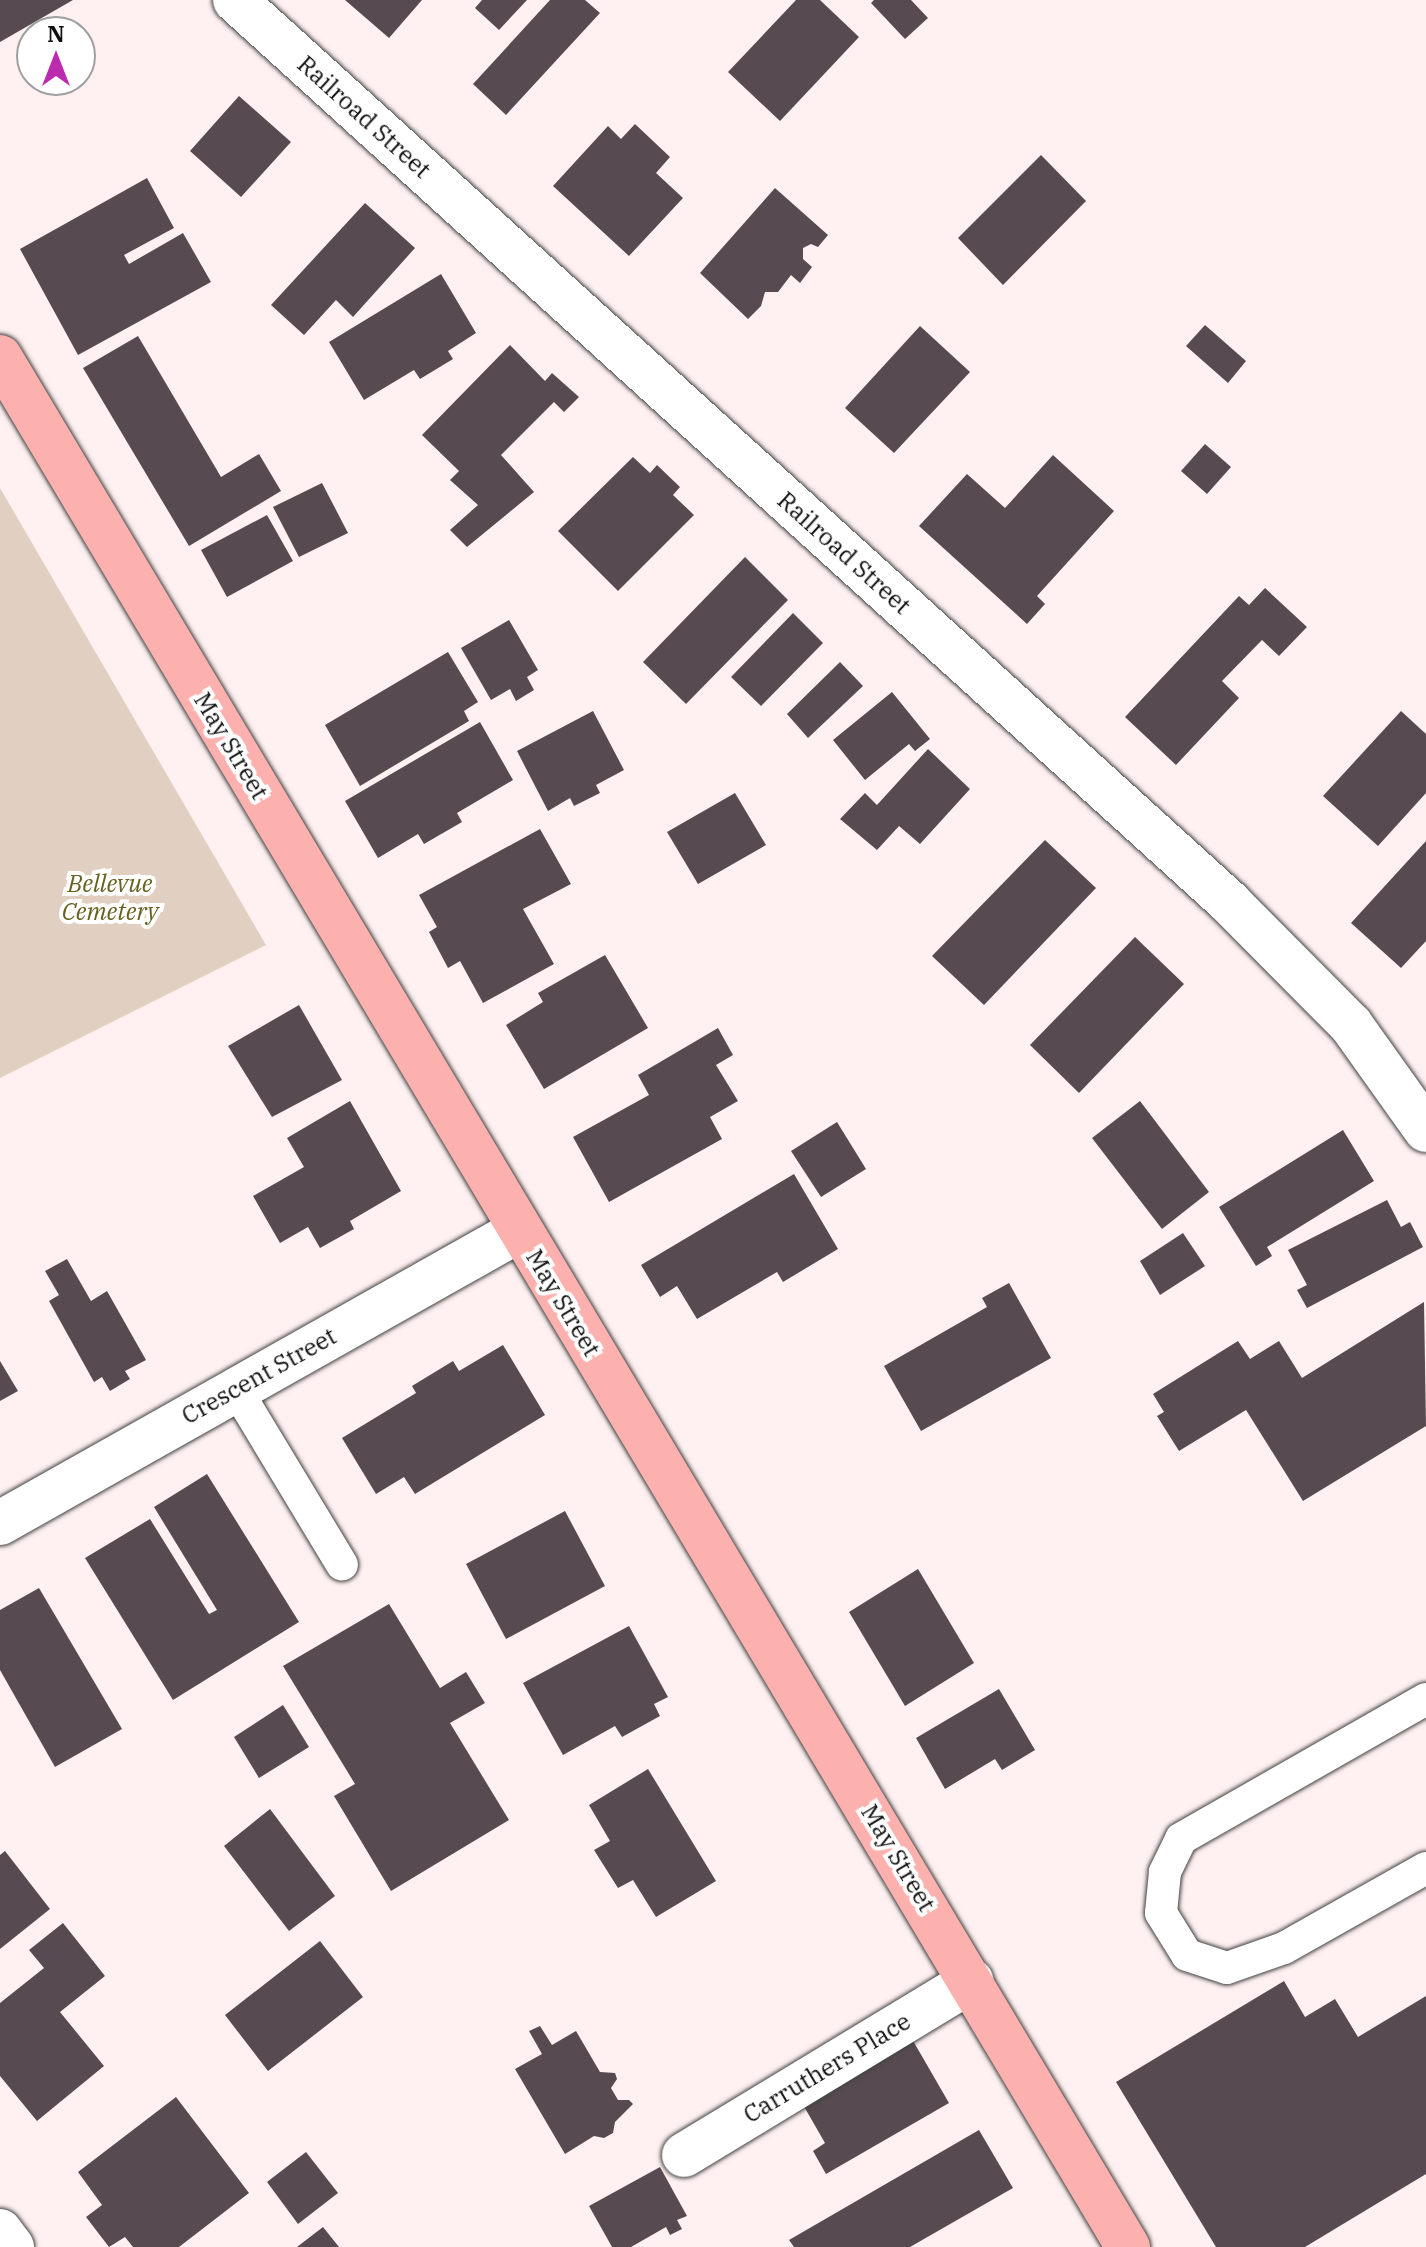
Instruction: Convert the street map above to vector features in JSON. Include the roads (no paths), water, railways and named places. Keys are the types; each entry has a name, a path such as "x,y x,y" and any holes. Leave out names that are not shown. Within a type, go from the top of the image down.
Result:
{"main road":[{"name":"May Street","path":"0,357 1128,2247"}],"street":[{"name":"Railroad Street","path":"235,0 1230,903 1351,1025 1426,1130"},
{"name":"Crescent Street","path":"0,1523 520,1230"},
{"name":"Carruthers Place","path":"684,2155 971,1981"},
{"path":"0,2231 12,2247"}],"lane":[{"path":"236,1389 342,1565"},
{"path":"1426,1699 1181,1839 1165,1872 1161,1913 1187,1955 1227,1968 1284,1948 1426,1868"}],"park label":[{"name":"Bellevue Cemetery","path":"110,898"}]}
